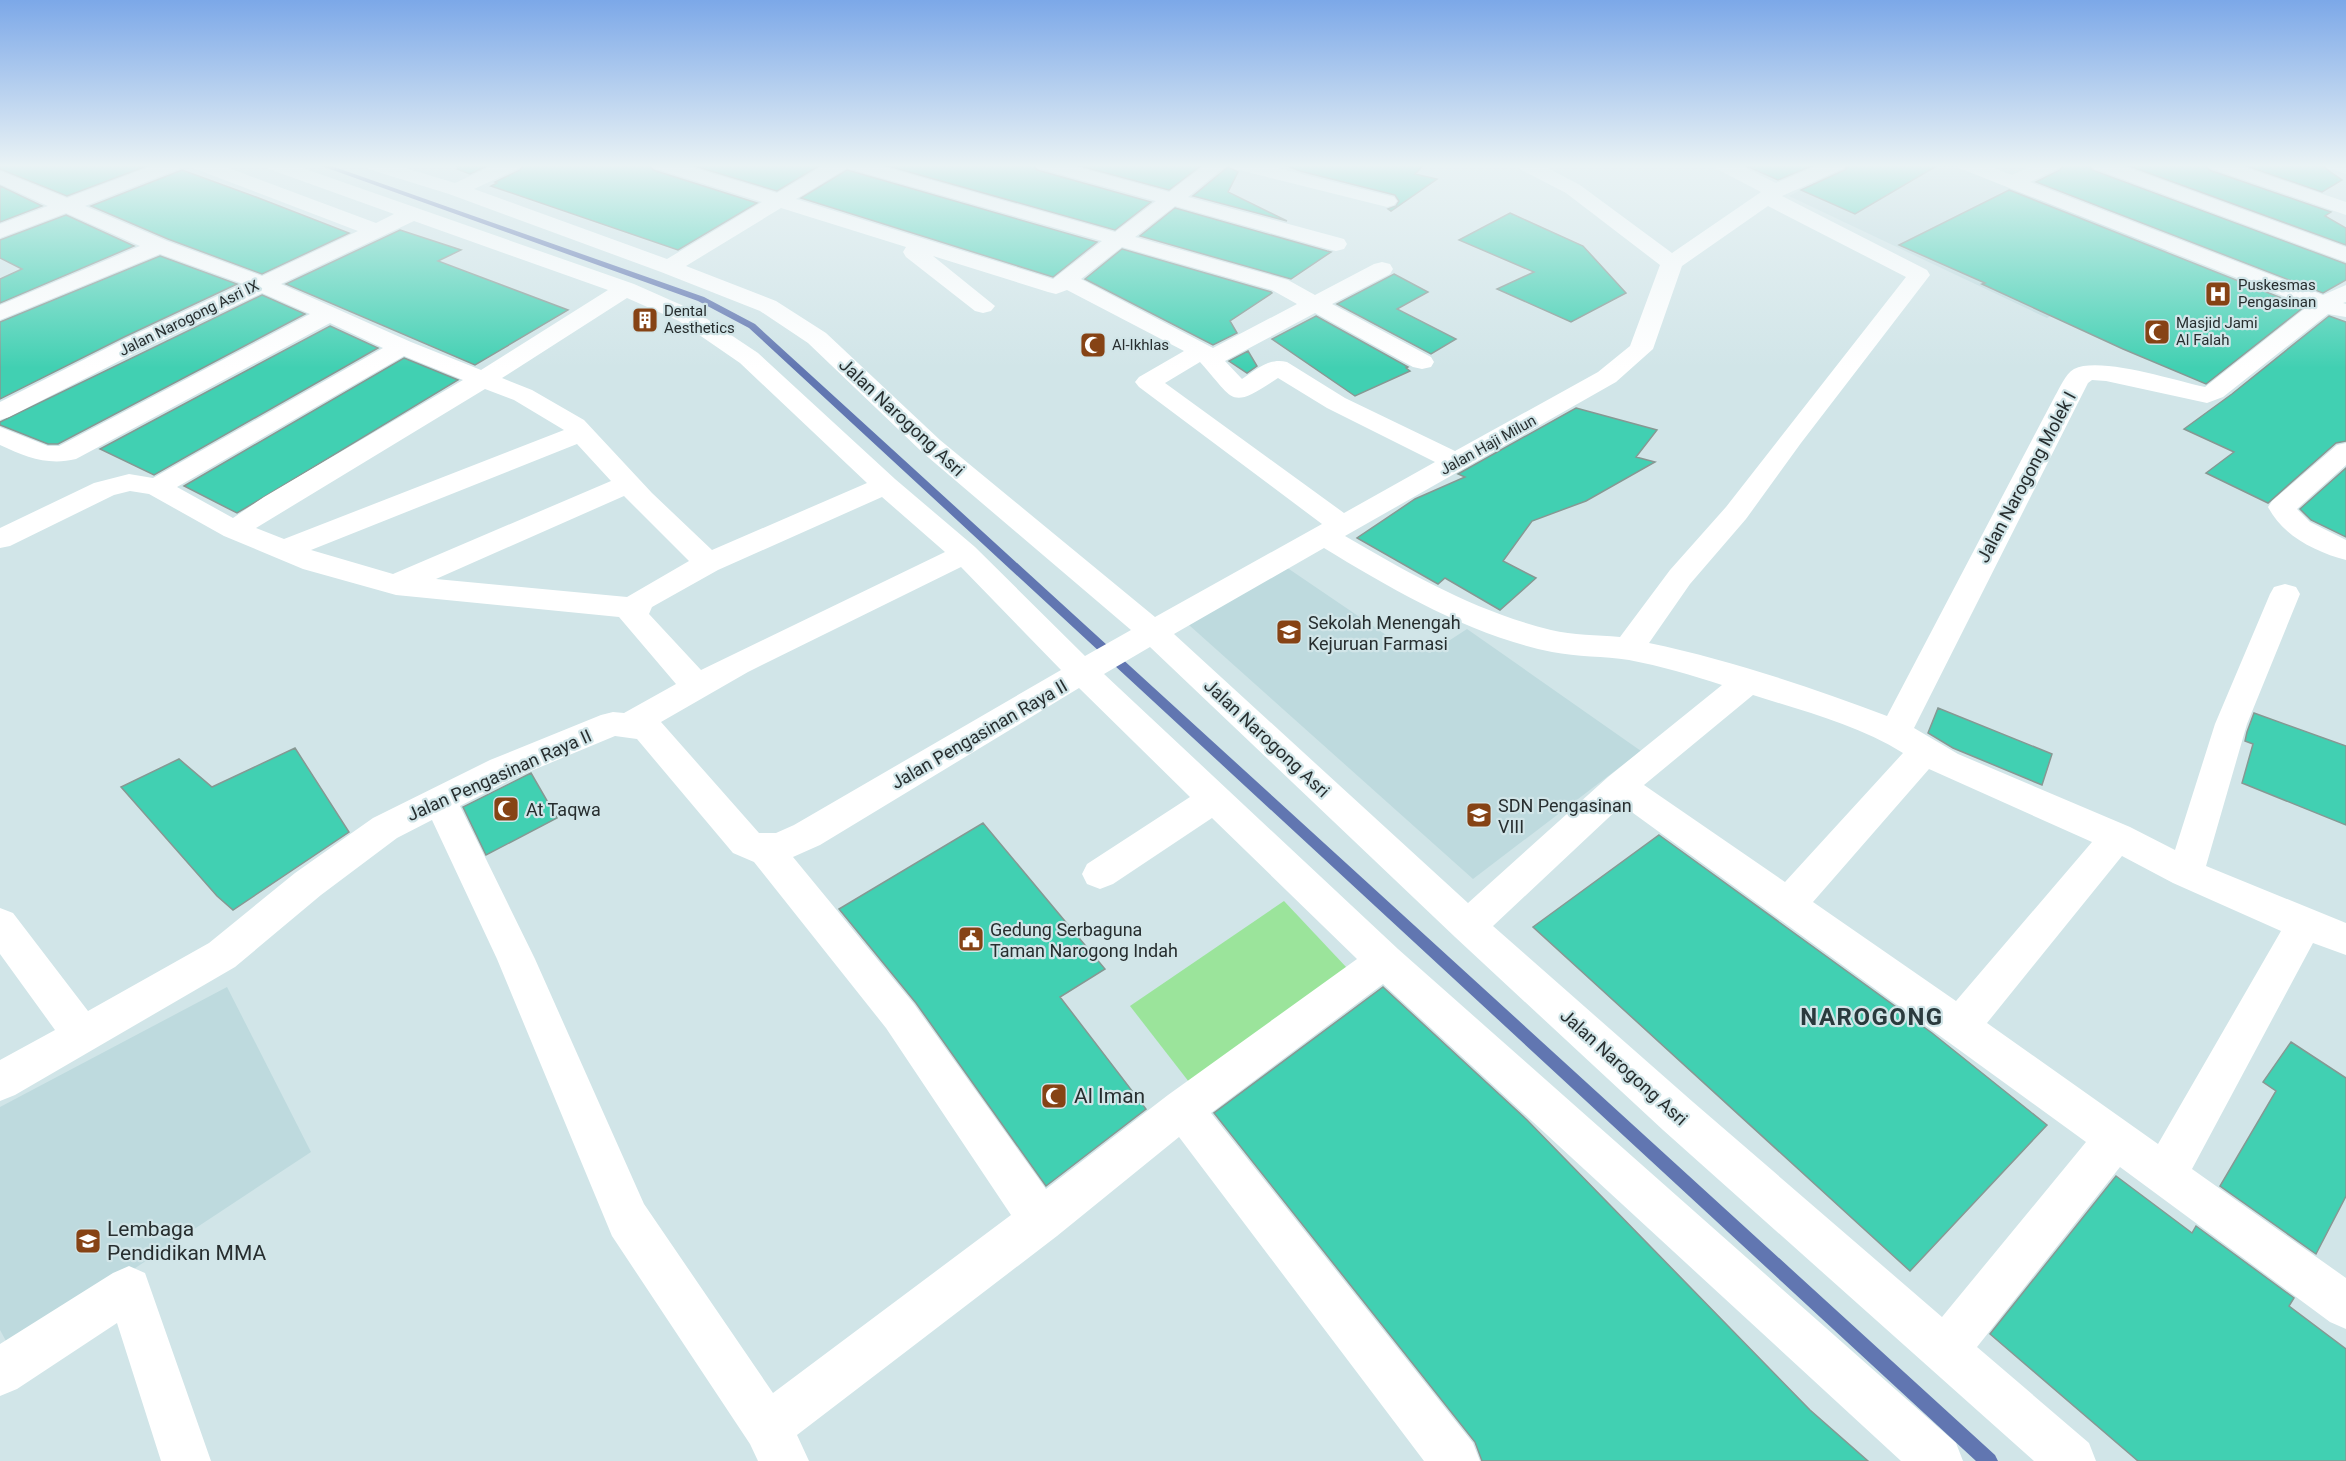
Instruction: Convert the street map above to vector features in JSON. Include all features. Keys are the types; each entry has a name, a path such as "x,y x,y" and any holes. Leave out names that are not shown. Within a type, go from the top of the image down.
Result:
{"street":[{"path":"126,232 260,284 402,347 523,394 575,426 628,484 708,563"},
{"name":"Jalan Narogong Asri IX","path":"0,412 134,344 371,232"},
{"path":"464,232 626,289 687,316 749,358 885,485 1092,667 1214,799 1384,961 1938,1461"},
{"name":"Jalan Narogong Asri","path":"573,232 768,306 817,338 931,446 1678,1116 2071,1461"},
{"path":"669,267 727,232"},
{"path":"876,232 1056,287 1130,232"},
{"path":"1097,232 1268,281 1316,303 1422,362"},
{"path":"1293,232 1336,244"},
{"path":"1631,232 1672,263 1717,232"},
{"path":"1628,649 1680,578 1736,513 1792,437 1919,275 1841,232"},
{"path":"2148,232 2339,303"},
{"path":"2284,232 2346,255"},
{"path":"899,240 983,306"},
{"path":"0,313 159,246"},
{"name":"Jalan Haji Milun","path":"1092,667 1607,377 1641,349 1672,263"},
{"path":"1382,269 1316,303 1148,382 1395,578 1444,603 1506,627 1552,641 1628,649 1683,661 1829,707 1895,732 1946,763 2015,795 2116,837 2187,873 2304,924 2346,939"},
{"path":"1066,279 1207,354 1228,383 1241,391 1278,367 1336,403 1457,462"},
{"path":"234,530 274,503 483,379 626,289"},
{"name":"Jalan Narogong Molek I","path":"1895,732 2068,396 2082,374 2092,371 2111,374 2207,395 2339,303"},
{"path":"0,435 47,455 56,457 67,453 329,314"},
{"path":"157,487 402,347"},
{"path":"285,550 581,433"},
{"path":"2346,451 2282,507 2284,514 2293,524 2346,550"},
{"path":"0,539 120,483 157,487 234,530 313,562 396,585 634,608"},
{"path":"396,585 628,484"},
{"path":"696,686 633,615 634,608 641,600 708,563 885,485"},
{"path":"630,725 696,686 964,554"},
{"path":"2187,873 2231,724 2285,594"},
{"name":"Jalan Pengasinan Raya II","path":"765,850 782,847 807,835 1092,667"},
{"path":"1468,926 1620,786 1747,682"},
{"name":"Jalan Pengasinan Raya II","path":"0,1082 222,955 308,884 385,828 502,769 613,724 630,725"},
{"path":"630,725 647,729 746,843 754,849 765,850 900,1016 1041,1220"},
{"path":"1788,904 1925,751"},
{"path":"1620,786 1960,1026 2346,1306"},
{"path":"1100,874 1214,799"},
{"path":"440,800 516,959 628,1220 776,1444 1041,1220 1182,1109 1384,961"},
{"path":"1960,1026 2116,837"},
{"path":"0,924 82,1035"},
{"path":"2162,1172 2177,1154 2304,924"},
{"path":"1182,1109 1455,1461"},
{"path":"1945,1350 2116,1139"},
{"path":"0,1372 129,1289 186,1461"}],"shaded area":[{"path":"1866,232 2131,232 2172,248 2047,318"},
{"name":"SDN Pengasinan VIII","path":"1286,567 1392,639 1430,653 1467,629 1641,751 1473,879 1189,625"},
{"name":"Lembaga Pendidikan MMA","path":"227,987 311,1152 11,1350 0,1330 0,1107"}],"green space":[{"path":"1284,901 1347,968 1189,1082 1130,1006"}],"building":[{"path":"21,232 104,232 134,246 0,303 0,279 22,269 0,258 0,240"},
{"path":"152,232 349,233 262,274"},
{"path":"395,232 407,232 461,250 438,261 568,310 475,365 286,284"},
{"path":"626,232 708,232 678,250"},
{"path":"910,232 1063,232 1097,242 1053,277"},
{"path":"1145,232 1261,232 1331,252 1291,279 1140,236"},
{"path":"1474,232 1552,232 1583,246 1626,293 1571,322 1497,289 1534,272 1459,240"},
{"path":"1925,232 2115,232 2304,307 2206,384 2123,349 1899,245"},
{"path":"2166,232 2260,232 2346,264 2346,280 2323,293"},
{"path":"2311,232 2346,232 2346,245"},
{"path":"1122,249 1272,293 1230,321 1237,333 1213,345 1085,279"},
{"path":"160,256 237,284 0,399 0,322"},
{"path":"1394,274 1428,292 1397,309 1456,339 1431,354 1337,304"},
{"path":"262,295 305,314 58,444 48,444 0,425 0,422"},
{"path":"1316,316 1408,367 1406,368 1410,371 1355,396 1272,339"},
{"path":"2329,316 2346,322 2346,441 2336,443 2268,503 2206,473 2234,452 2184,429 2232,394"},
{"path":"330,326 378,348 154,475 100,449"},
{"path":"1248,351 1257,366 1247,373 1229,361"},
{"path":"404,358 458,380 237,513 184,486"},
{"path":"1576,408 1657,430 1636,457 1655,462 1586,501 1532,521 1503,561 1536,578 1500,610 1445,578 1438,584 1357,538 1415,499 1465,477 1458,474"},
{"path":"2346,468 2346,537 2311,520 2300,509"},
{"path":"1938,708 2052,754 2042,785 1953,748 1928,733"},
{"path":"2254,713 2346,746 2346,825 2242,783 2253,744 2245,741"},
{"path":"295,748 349,832 233,910 217,896 121,787 179,759 212,787"},
{"name":"At Taqwa","path":"531,773 557,818 486,855 463,807"},
{"name":"Gedung Serbaguna Taman Narogong Indah","path":"983,823 1105,969 1060,997 1146,1109 1046,1186 916,1003 839,909"},
{"path":"1659,835 1932,1033 2047,1125 1910,1271 1533,927"},
{"path":"1383,987 1527,1120 1810,1410 1868,1461 1482,1461 1475,1442 1214,1113"},
{"path":"2291,1042 2346,1078 2346,1196 2316,1254 2220,1186 2276,1091 2263,1082"},
{"path":"2116,1176 2192,1233 2196,1226 2294,1298 2289,1306 2346,1349 2346,1461 2138,1461 1990,1334"}],"waterway":[{"path":"512,232 701,299 752,326 1989,1461"}],"place":[{"name":"Puskesmas Pengasinan","path":"2218,294"},
{"name":"Dental Aesthetics","path":"645,320"},
{"name":"Masjid Jami Al Falah","path":"2157,332"},
{"name":"Al-Ikhlas","path":"1093,345"},
{"name":"Sekolah Menengah Kejuruan Farmasi","path":"1289,632"},
{"name":"At Taqwa","path":"506,809"},
{"name":"SDN Pengasinan VIII","path":"1479,815"},
{"name":"Gedung Serbaguna Taman Narogong Indah","path":"971,939"},
{"name":"Al Iman","path":"1054,1096"},
{"name":"Lembaga Pendidikan MMA","path":"88,1241"}],"district":[{"name":"NAROGONG","path":"1872,1017"}]}
